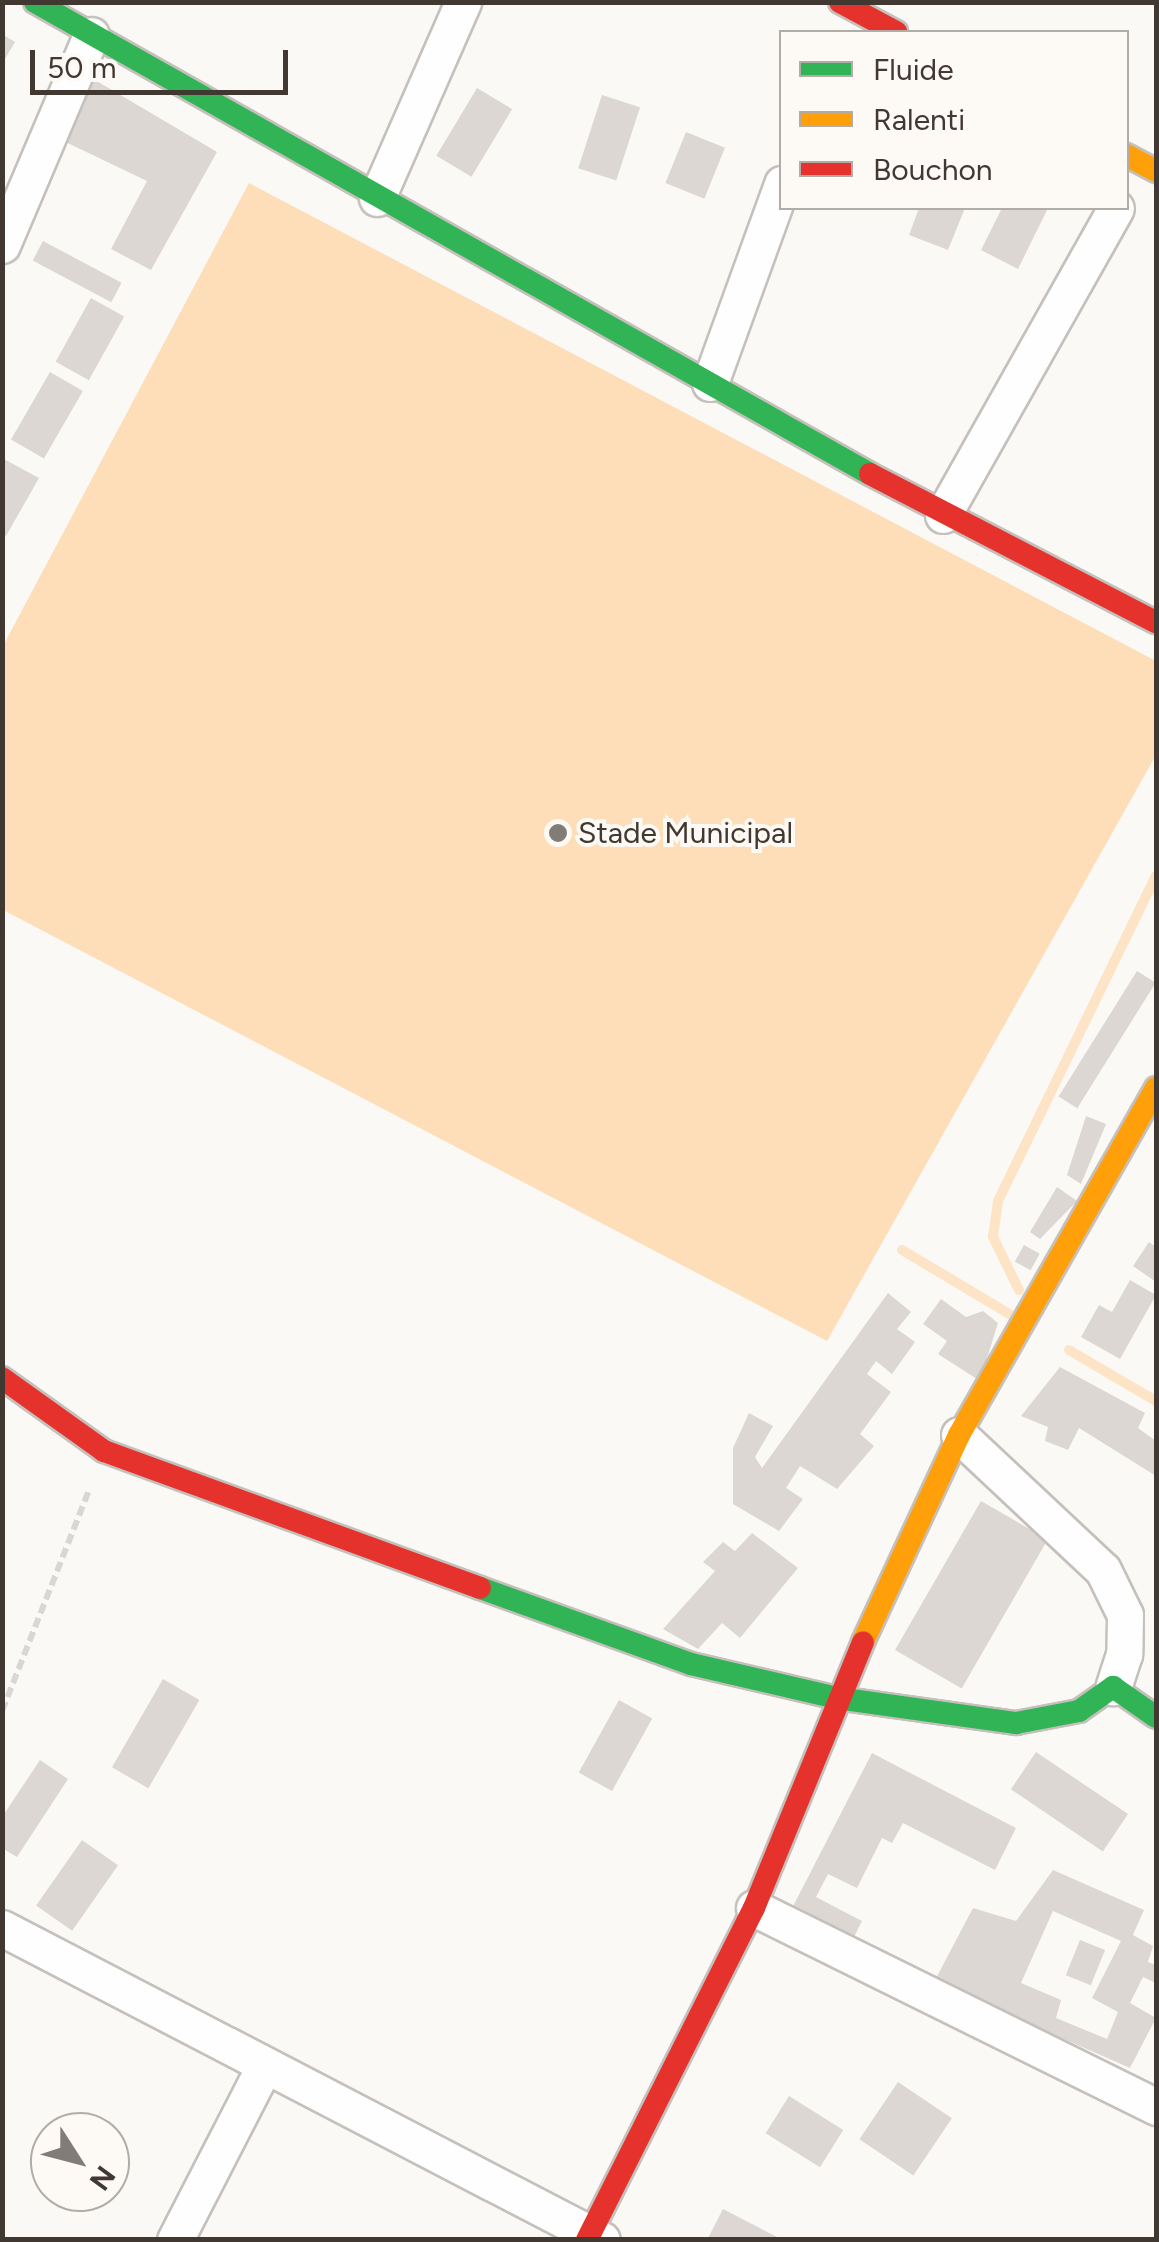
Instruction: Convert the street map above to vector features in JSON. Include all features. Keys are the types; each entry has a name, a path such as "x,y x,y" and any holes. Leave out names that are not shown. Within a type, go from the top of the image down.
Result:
{"street":[{"path":"377,198 463,2"},
{"path":"47,6 377,198 942,515 1156,622"},
{"path":"843,11 891,30"},
{"path":"2,245 91,35"},
{"path":"710,383 779,192"},
{"path":"942,515 1115,210"},
{"path":"2,1928 593,2237 754,1908 837,1698 959,1435 1156,1088"},
{"path":"2,1378 104,1451 691,1664 837,1698 1016,1723 1079,1710 1113,1687 1124,1654 1125,1615 1103,1570 959,1435"},
{"path":"1113,1687 1156,1717"},
{"path":"754,1908 1156,2107"},
{"path":"175,2240 264,2067"}],"path":[{"path":"2,1711 104,1451"}],"shaded area":[{"name":"Stade Municipal","path":"249,183 1156,661 1156,755 827,1341 3,910 3,646"}],"building":[{"path":"2,34 15,42 2,64"},
{"path":"90,77 217,152 151,270 111,249 147,181 55,137"},
{"path":"477,88 512,109 471,177 436,156"},
{"path":"602,95 640,107 616,181 578,168"},
{"path":"686,132 725,148 704,199 665,183"},
{"path":"918,210 964,210 948,250 909,235"},
{"path":"1001,210 1047,210 1018,269 981,250"},
{"path":"43,241 122,283 111,302 33,260"},
{"path":"91,298 124,316 89,380 56,362"},
{"path":"50,372 83,391 44,459 11,440"},
{"path":"2,458 39,478 6,536 2,534"},
{"path":"1137,971 1156,983 1077,1108 1059,1097"},
{"path":"1086,1116 1106,1124 1081,1184 1067,1175"},
{"path":"1057,1187 1077,1201 1040,1239 1030,1232"},
{"path":"1149,1242 1156,1247 1156,1282 1133,1266"},
{"path":"1024,1245 1040,1254 1031,1270 1015,1262"},
{"path":"1130,1280 1156,1295 1120,1359 1081,1337 1099,1305 1112,1312"},
{"path":"888,1293 911,1312 897,1329 915,1342 892,1374 876,1361 867,1374 891,1392 860,1434 874,1446 837,1489 800,1466 786,1488 803,1499 779,1531 733,1504 733,1448 749,1413 773,1426 755,1457 762,1468"},
{"path":"941,1299 966,1317 983,1311 998,1323 980,1381 938,1354 947,1341 923,1324"},
{"path":"1060,1367 1145,1413 1138,1428 1156,1441 1156,1476 1079,1428 1068,1450 1045,1441 1048,1427 1021,1416"},
{"path":"981,1501 1048,1539 962,1688 895,1650"},
{"path":"752,1533 798,1568 740,1638 722,1623 698,1649 663,1629 715,1571 703,1562 723,1542 735,1551"},
{"path":"163,1679 199,1700 148,1788 112,1767"},
{"path":"619,1700 652,1718 612,1791 579,1773"},
{"path":"1036,1752 1128,1814 1103,1851 1011,1789"},
{"path":"872,1753 1016,1828 995,1870 903,1823 892,1843 882,1838 857,1888 828,1874 816,1897 862,1921 850,1945 789,1914"},
{"path":"40,1760 68,1779 17,1857 2,1848 2,1817"},
{"path":"82,1840 118,1865 72,1931 36,1906"},
{"path":"1053,1870 1144,1910 1133,1935 1153,1946 1148,1962 1156,1965 1156,1983 1143,1977 1130,2003 1156,2018 1130,2068 934,1982 973,1908 1016,1921","holes":["1053,1911 1121,1941 1092,1998 1118,2012 1107,2039 1056,2018 1061,2000 1021,1983"]},
{"path":"1080,1940 1105,1950 1091,1985 1066,1975"},
{"path":"898,2082 952,2118 913,2176 859,2139"},
{"path":"789,2096 843,2130 820,2167 766,2133"},
{"path":"723,2209 783,2240 707,2240"}],"waterway":[{"path":"1019,1290 993,1237 998,1201 1156,876"},
{"path":"902,1250 1011,1315"},
{"path":"1069,1350 1156,1401"}],"traffic: fast":[{"path":"35,2 870,474"},
{"path":"480,1588 691,1664 837,1698 1016,1723 1079,1711 1113,1687 1156,1717"}],"traffic: slow":[{"path":"1129,157 1156,171"},
{"path":"863,1642 959,1435 1156,1088"}],"traffic: jam":[{"path":"840,2 892,30"},
{"path":"870,474 1156,622"},
{"path":"2,1378 104,1451 480,1588"},
{"path":"587,2240 754,1908 863,1642"}],"place":[{"name":"Stade Municipal","path":"558,833"}]}
